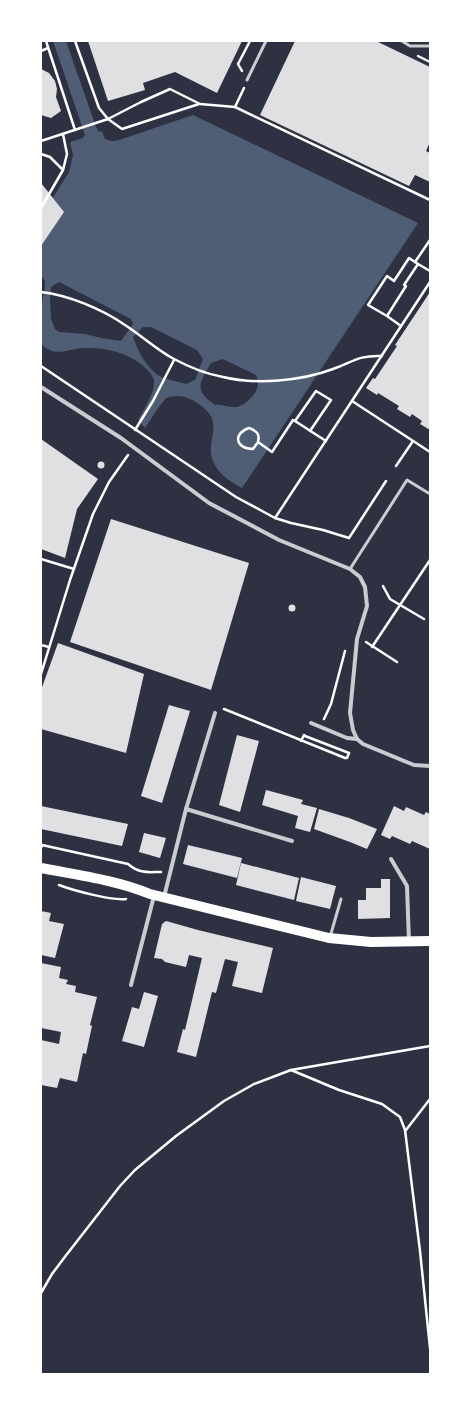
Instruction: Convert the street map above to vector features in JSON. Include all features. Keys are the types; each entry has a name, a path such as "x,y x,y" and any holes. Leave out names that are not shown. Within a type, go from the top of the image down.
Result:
{"main road":[{"path":"41,868 90,877 239,917 329,938 371,942 430,941"}],"street":[{"path":"41,387 121,438 208,503 279,540 350,569 360,577 365,587 367,606 356,644 350,713 351,725 357,739 362,744 414,765 430,766"},
{"path":"131,985 215,712"},
{"path":"311,723 347,738 357,739"},
{"path":"186,809 292,841"},
{"path":"391,859 407,886 409,942"}],"lane":[{"path":"248,80 266,41"},
{"path":"402,41 410,46 430,46"},
{"path":"350,569 408,480 430,494"},
{"path":"329,938 341,899"}],"path":[{"path":"46,41 76,130"},
{"path":"75,41 99,108 108,119 122,129 200,104"},
{"path":"41,51 48,48"},
{"path":"41,141 108,119 170,89 200,104 234,107 430,200"},
{"path":"41,208 63,170 67,154 64,134"},
{"path":"41,154 50,158 63,170"},
{"path":"386,316 406,286 404,285 430,240"},
{"path":"401,326 368,305 387,276 394,281 409,258 430,271"},
{"path":"275,518 430,282"},
{"path":"41,292 82,303 109,315 174,360 203,372 222,377 262,382 308,376 332,369 368,355 382,356"},
{"path":"136,430 174,360"},
{"path":"41,366 236,497 275,518 291,524 323,530 349,538 386,481"},
{"path":"258,442 272,452 293,420 295,421 316,390 331,400 310,431"},
{"path":"352,401 430,452"},
{"path":"295,421 326,441"},
{"path":"249,428 258,432 258,442 253,449 246,449 240,445 238,440 239,434 243,430 249,428"},
{"path":"396,466 413,441"},
{"path":"41,674 93,514 109,482 129,452"},
{"path":"41,559 74,569"},
{"path":"372,647 430,560"},
{"path":"383,586 390,599 424,619"},
{"path":"364,640 372,647 397,662"},
{"path":"323,721 331,704 347,644"},
{"path":"41,645 50,647"},
{"path":"221,708 301,741 347,758 349,753 304,736 301,741"},
{"path":"41,848 42,845 128,864 136,870 145,872 152,873 160,871"},
{"path":"57,884 104,897 120,900 130,899"},
{"path":"41,1294 52,1274 64,1258 120,1186 135,1170 176,1136 224,1101 254,1084 291,1070 430,1046"},
{"path":"291,1070 340,1090 382,1104 400,1117 405,1130 430,1348"},
{"path":"405,1130 430,1099"}],"water":[{"path":"53,41 66,41 96,127 99,132 102,131 105,139 111,141 120,140 193,115 418,223 242,488 224,476 214,463 211,454 213,431 212,417 200,404 183,397 176,396 166,398 145,428 138,420 151,396 154,381 151,374 141,364 129,356 107,349 84,348 56,352 41,344 41,307 45,281 41,275 41,217 69,172 73,155 70,142 83,138 85,135","holes":["59,282 131,319 133,324 121,341 85,334 59,332 55,329 51,319 50,297 51,287","143,327 151,327 197,350 203,359 195,380 186,384 158,375 150,368 143,358 133,337","223,359 256,375 258,384 254,395 244,404 237,407 215,405 208,400 201,390 201,386 204,375 211,363"]}],"building":[{"path":"88,41 242,41 217,93 175,72 143,83 145,90 108,101"},
{"path":"295,41 376,41 430,67 430,142 426,151 430,153 430,182 415,175 409,186 260,115"},
{"path":"41,69 49,73 55,81 57,89 56,97 61,111 51,118 41,115"},
{"path":"41,183 64,212 41,246"},
{"path":"430,292 430,430 420,424 422,421 412,414 410,417 397,409 399,406 378,393 377,395 366,388 373,378 375,379 397,346 395,345"},
{"path":"41,439 98,479 77,509 65,558 41,549"},
{"path":"101,461 104,462 104,468 101,469 98,468 97,465 98,462"},
{"path":"111,519 249,563 211,690 70,642"},
{"path":"292,604 295,605 295,611 292,612 289,611 288,608 289,605"},
{"path":"58,643 144,674 126,753 41,729 41,690"},
{"path":"169,705 190,711 162,803 141,796"},
{"path":"237,735 259,741 240,812 219,805"},
{"path":"266,790 303,800 301,804 317,808 310,832 295,828 298,816 262,805"},
{"path":"41,806 128,824 122,846 41,829"},
{"path":"394,806 404,811 406,807 424,815 426,812 430,814 430,849 412,841 410,844 392,836 390,839 381,835"},
{"path":"319,809 349,818 377,829 367,849 314,829"},
{"path":"144,833 166,838 160,858 139,852"},
{"path":"188,845 242,858 237,878 183,864"},
{"path":"241,863 299,878 294,900 236,885"},
{"path":"301,877 336,886 330,909 296,901"},
{"path":"381,879 390,879 390,918 358,919 358,900 366,900 366,888 381,888"},
{"path":"41,911 51,913 49,921 64,924 55,958 41,955"},
{"path":"166,921 273,948 262,993 232,986 238,962 225,959 216,993 212,992 196,1057 177,1052 183,1029 185,1030 202,958 189,955 186,967 165,962 162,959 154,958 162,924"},
{"path":"41,963 61,967 59,978 68,980 66,984 76,986 75,992 97,997 90,1025 92,1026 86,1054 83,1053 77,1082 60,1078 57,1088 41,1085 41,1040 59,1044 61,1032 41,1028"},
{"path":"144,992 158,996 144,1047 122,1041 132,1007 139,1009"}]}
